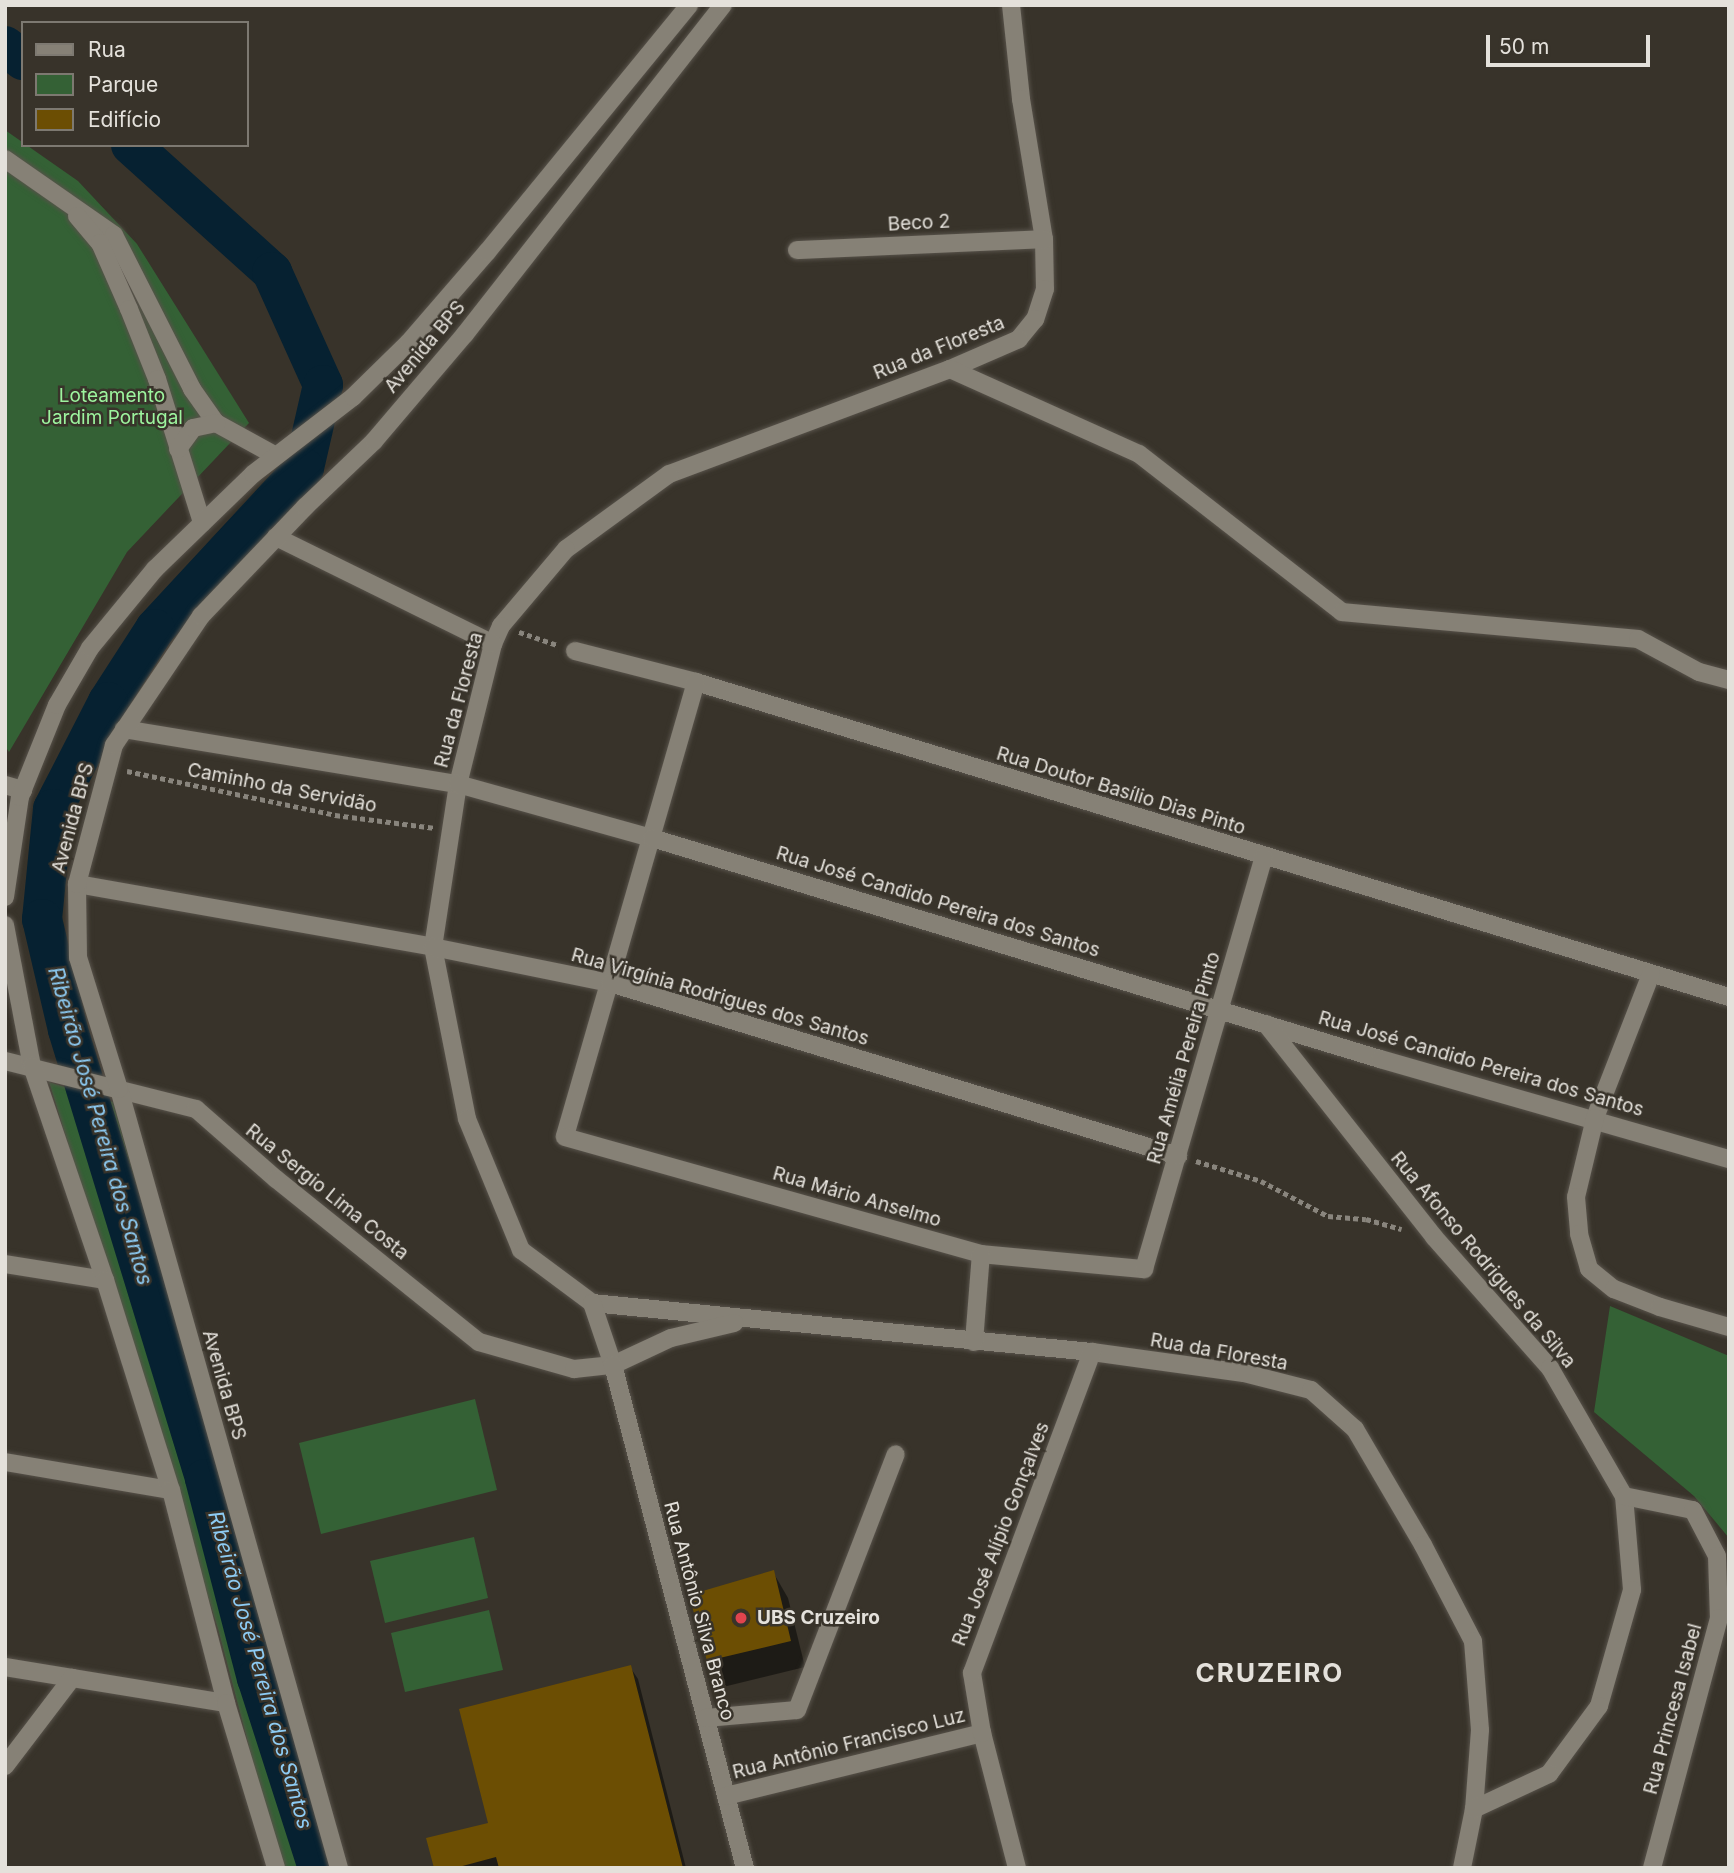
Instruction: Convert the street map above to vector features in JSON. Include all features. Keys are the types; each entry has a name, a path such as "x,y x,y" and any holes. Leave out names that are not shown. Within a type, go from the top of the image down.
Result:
{"street":[{"name":"Avenida BPS","path":"5,897 23,790 57,705 90,648 155,569 202,523 292,442 353,397 409,342 689,5"},
{"name":"Avenida BPS","path":"339,1868 78,957 77,884 114,745 201,616 276,537 374,441 465,334 723,5"},
{"name":"Rua da Floresta","path":"1011,5 1029,162 1044,239 1045,289 1035,320 1019,339 950,369 669,474 566,549 501,626 493,644 458,784 433,947 467,1119 521,1250 592,1303 1092,1352 1244,1373 1311,1391 1355,1429 1423,1545 1473,1641 1479,1730 1474,1809 1462,1868"},
{"path":"5,159 114,234 192,389 216,423 276,456"},
{"path":"61,198 100,243 157,379 202,523"},
{"name":"Beco 2","path":"797,250 1044,239"},
{"path":"950,369 1139,454 1342,612 1637,639 1699,673 1729,680"},
{"path":"178,449 193,428 216,423"},
{"path":"276,537 493,644"},
{"name":"Rua Doutor Basílio Dias Pinto","path":"575,651 696,682 1729,997"},
{"path":"610,983 696,682"},
{"name":"Rua José Candido Pereira dos Santos","path":"124,729 458,784 652,838 1266,1024 1729,1159"},
{"path":"5,785 23,790"},
{"name":"Rua Amélia Pereira Pinto","path":"1144,1269 1264,857"},
{"name":"Rua Virgínia Rodrigues dos Santos","path":"77,884 433,947 610,983 1178,1156"},
{"path":"5,925 37,1067 171,1490 226,1703 276,1868"},
{"path":"1651,974 1595,1118 1576,1197 1579,1234 1589,1269 1614,1289 1660,1307 1729,1327"},
{"name":"Rua Mário Anselmo","path":"610,983 565,1137 981,1254 1144,1269"},
{"name":"Rua Afonso Rodrigues da Silva","path":"1266,1024 1434,1237 1550,1368 1624,1496 1632,1590 1599,1706 1549,1774 1474,1809"},
{"name":"Rua Sergio Lima Costa","path":"5,1062 37,1067 196,1109 275,1179 479,1342 574,1369 613,1365 671,1338 747,1320"},
{"path":"974,1342 981,1254"},
{"path":"5,1264 105,1280"},
{"path":"592,1303 613,1365"},
{"name":"Rua José Alípio Gonçalves","path":"1017,1868 982,1733 972,1673 1092,1352"},
{"name":"Rua Antônio Silva Branco","path":"613,1365 744,1868"},
{"path":"706,1718 797,1710 896,1454"},
{"path":"5,1462 171,1490"},
{"name":"Rua Princesa Isabel","path":"1624,1496 1693,1510 1717,1556 1719,1618 1652,1868"},
{"path":"5,1667 226,1703"},
{"path":"5,1766 72,1678"},
{"name":"Rua Antônio Francisco Luz","path":"726,1796 982,1733"}],"path":[{"path":"501,626 575,651"},
{"name":"Caminho da Servidão","path":"109,767 335,815 452,830"},
{"path":"1178,1156 1261,1181 1328,1216 1366,1219 1434,1237"}],"green space":[{"name":"Loteamento Jardim Portugal","path":"5,130 21,141 21,147 29,147 78,181 137,244 249,423 127,552 9,752 5,746"},
{"path":"49,1082 113,1102 328,1868 281,1868 218,1629"},
{"path":"1610,1306 1729,1356 1729,1538 1694,1496 1594,1412"},
{"path":"475,1399 497,1490 321,1534 299,1443"},
{"path":"474,1537 488,1598 385,1623 370,1561"},
{"path":"489,1610 503,1670 405,1692 391,1633"}],"building":[{"name":"UBS Cruzeiro","path":"774,1570 791,1641 707,1661 689,1595"},
{"path":"631,1665 683,1868 499,1868 496,1857 455,1868 434,1868 426,1838 488,1823 459,1709"}],"waterway":[{"name":"Ribeirão José Pereira dos Santos","path":"5,46 21,58"},
{"name":"Ribeirão José Pereira dos Santos","path":"133,147 272,272 323,385 304,468 155,629 108,702 53,809 42,919 68,1030 205,1479 257,1678 318,1868"}],"place":[{"name":"UBS Cruzeiro","path":"741,1618"}],"district":[{"name":"CRUZEIRO","path":"1270,1673"}]}
